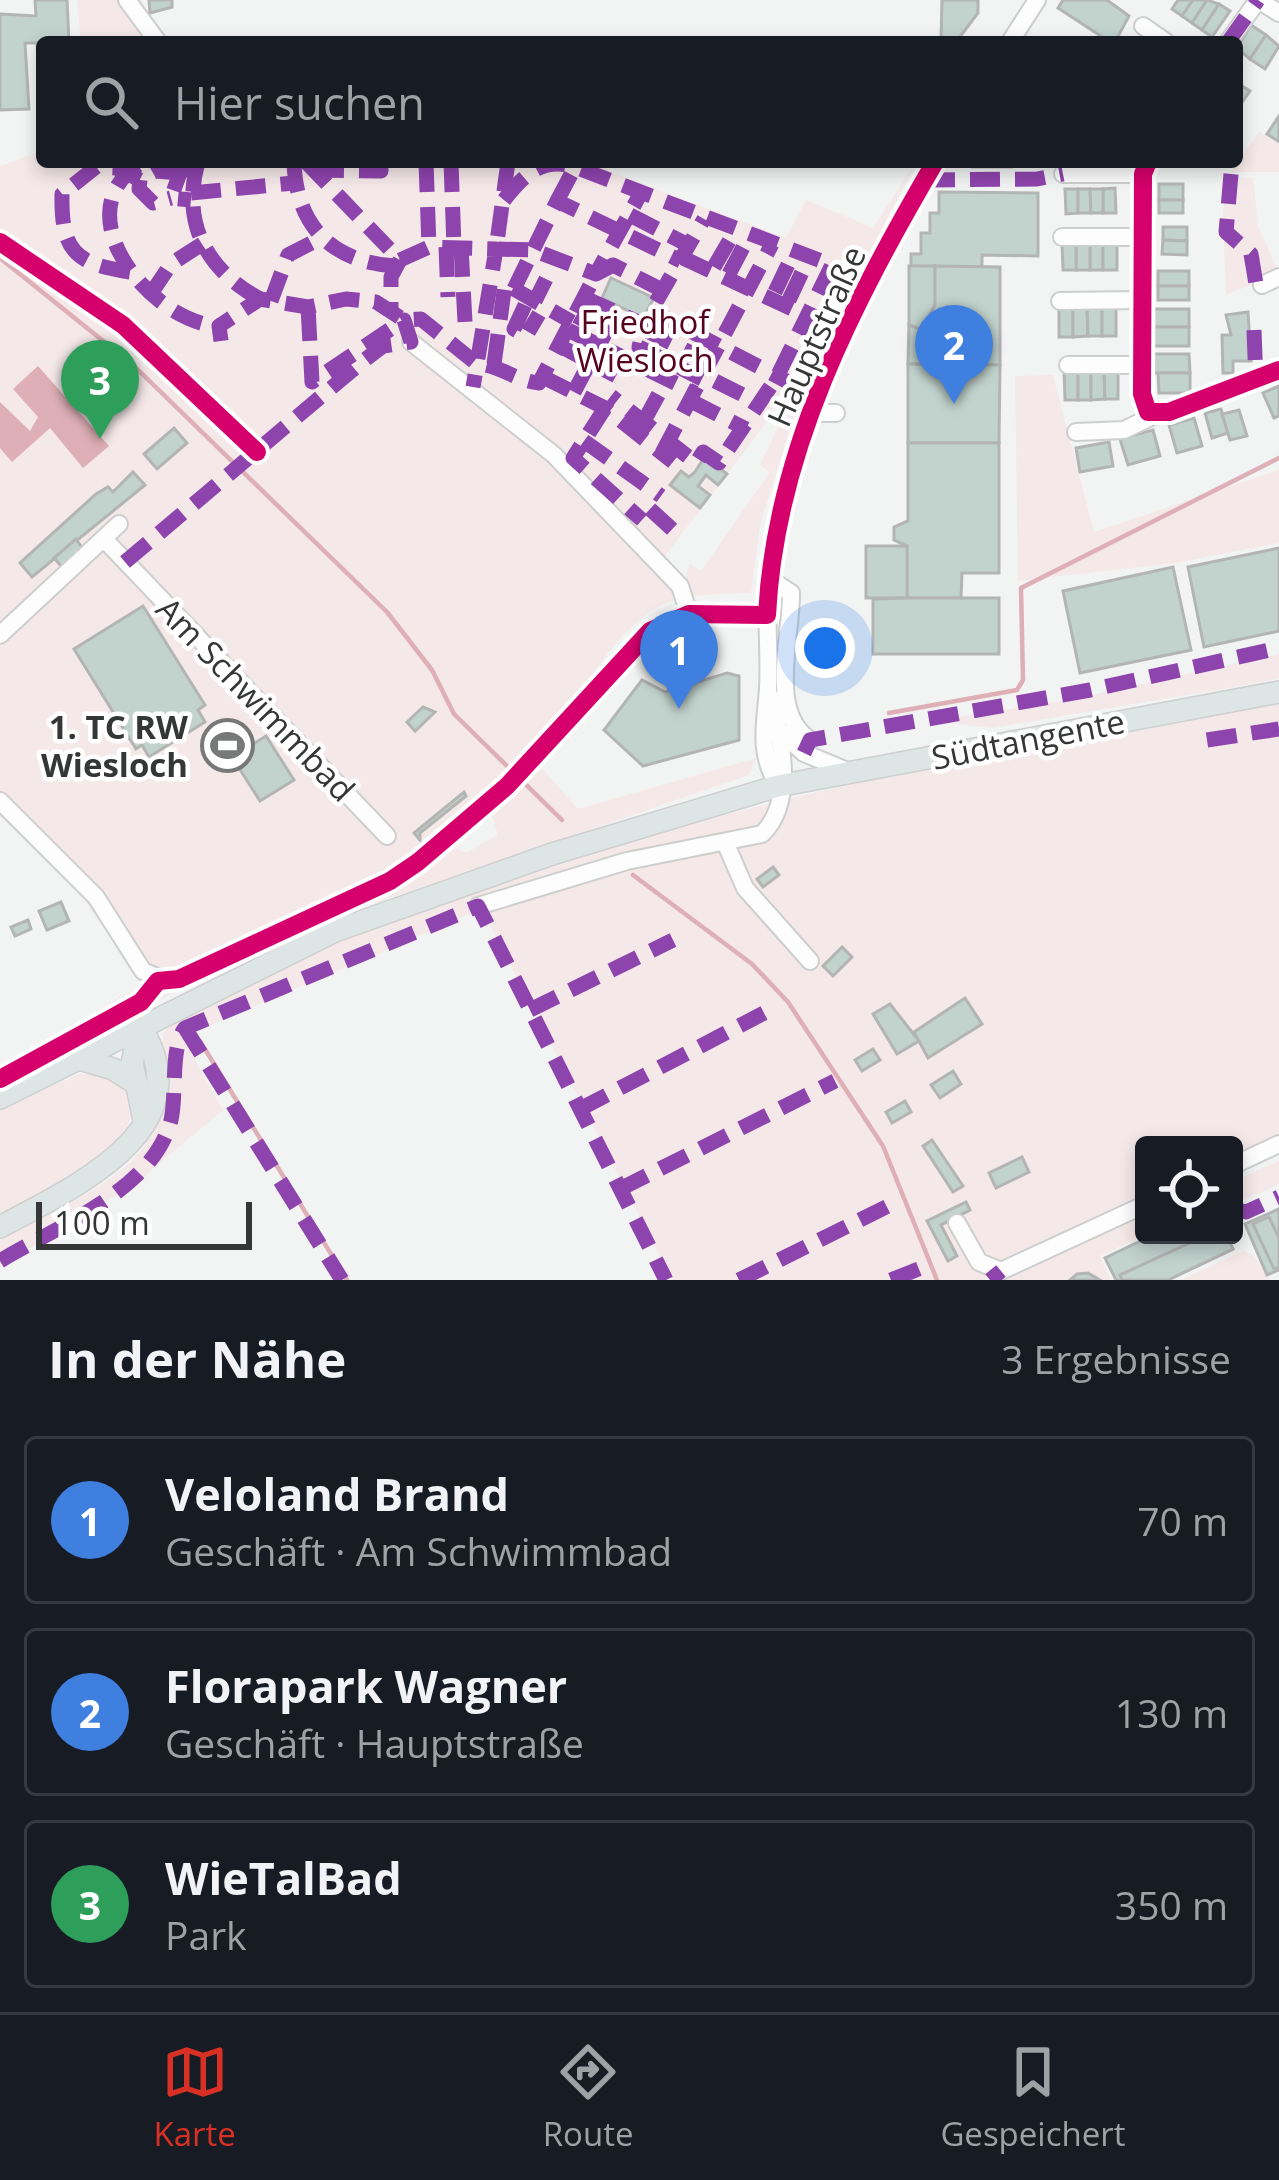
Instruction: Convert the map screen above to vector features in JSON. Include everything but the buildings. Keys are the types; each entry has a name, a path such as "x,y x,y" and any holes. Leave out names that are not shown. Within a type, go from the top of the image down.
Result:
{"main road":[{"name":"Südtangente","path":"0,1098 306,944 393,908 778,786 1279,692"},
{"path":"140,1026 132,1048 143,1120"},
{"path":"0,1227 109,1166 131,1143 155,1103 151,1042 140,1026"},
{"path":"76,1058 113,1069 137,1084"}],"street":[{"path":"127,0 154,36"},
{"path":"1014,36 1037,0"},
{"path":"1232,36 1258,0 1279,13"},
{"path":"1143,26 1157,36"},
{"name":"Hauptstraße","path":"778,786 767,767 760,735 768,689 769,578 780,510 809,413 932,168"},
{"path":"1063,174 1145,168 1142,365 1144,403 1155,415"},
{"path":"1061,237 1142,237"},
{"path":"1060,301 1142,300"},
{"path":"411,342 554,454 680,586 689,614"},
{"path":"1068,365 1142,365"},
{"path":"1076,432 1124,430 1279,370"},
{"path":"809,413 836,413"},
{"path":"0,635 119,524"},
{"name":"Am Schwimmbad","path":"104,539 387,836"},
{"path":"769,578 791,593 785,643 789,704 798,733 810,740"},
{"path":"0,801 95,897 143,971 169,982 390,881 458,832 507,786 636,644 669,620 689,614 766,615"},
{"name":"Hauptstraße","path":"768,689 781,732 778,786"},
{"path":"781,732 804,753 853,773"},
{"path":"478,906 627,861 762,834 779,811 778,786"},
{"path":"725,842 745,888 809,961"},
{"path":"1243,1161 1279,1144"},
{"path":"957,1223 979,1262 1001,1270 1135,1209"}],"green space":[{"path":"77,0 125,0 150,36 80,36"},
{"path":"1259,131 1279,144 1279,172 1231,172 1243,168 1243,154"},
{"name":"Friedhof Wiesloch","path":"36,153 36,168 608,168 786,238 806,200 873,228 913,168 862,269 851,265 765,424 662,560 685,579 690,564 701,571 770,472 760,465 793,396 799,399 760,525 751,593 688,597 647,614 593,674 539,765 578,809 756,758 749,775 356,910 169,995 0,1084 0,1067 143,984 76,888 0,816 0,166","holes":["491,812 498,835 468,852 454,849"]},
{"path":"1229,178 1253,178 1258,226 1279,273 1226,295 1223,213"},
{"path":"1053,375 1094,532 1279,470 1279,543 1175,563 1018,581 1015,376"},
{"path":"1279,654 1279,678 1251,684 992,728 932,721 1068,700"},
{"path":"1279,702 1279,1141 1243,1157 1243,1136 1135,1136 1135,1206 1017,1259 984,1280 672,1280 482,909 194,1032 184,1040 223,1110 136,1183 0,1267 0,1237 106,1182 147,1142 160,1117 165,1087 162,1046 170,1024 342,941 508,878 725,815 1057,743"},
{"path":"80,1074 103,1076 123,1087 132,1106 128,1125 90,1164 0,1215 0,1108"},
{"path":"1279,1161 1279,1184 1243,1201 1243,1177"},
{"path":"1135,1213 1135,1240 1100,1256 1111,1280 997,1280"},
{"path":"1243,1251 1253,1255 1270,1280 1180,1280"}],"shaded area":[{"path":"38,366 109,446 83,468 50,428 12,462 0,448 0,402 30,431 38,417 13,389"}],"waterway":[{"path":"0,258 133,365 387,612 432,670 454,714 562,820"},
{"path":"889,713 1017,690 1023,680 1021,588 1279,458"},
{"path":"633,875 752,964 788,1002 883,1146 937,1280"},
{"path":"200,1041 347,1280"}],"marked path":[{"path":"1232,36 1258,0"},
{"path":"95,168 62,194 64,229 84,259 130,272"},
{"path":"116,168 140,180 156,171 180,173"},
{"path":"135,168 117,186 110,211 113,237 126,264 168,307 193,321 219,326"},
{"path":"186,168 171,198 191,200"},
{"path":"197,168 193,205 202,242 225,274 260,299"},
{"path":"295,168 302,205 322,236 353,257 395,266"},
{"path":"312,168 400,260 391,277 391,308"},
{"path":"314,170 381,168"},
{"path":"426,168 429,247"},
{"path":"451,168 454,247"},
{"path":"507,168 496,249 533,250 596,274 642,191"},
{"path":"504,200 540,168"},
{"path":"557,201 574,168"},
{"path":"578,168 832,265 777,377 719,463 703,452 696,463 611,396"},
{"path":"925,180 1037,179 1063,174"},
{"path":"1231,174 1226,232 1251,254 1256,284 1262,285"},
{"path":"140,180 139,189 153,203 171,198"},
{"path":"191,193 294,183"},
{"path":"514,289 557,201 681,261"},
{"path":"630,215 690,246"},
{"path":"656,302 704,219"},
{"path":"714,267 735,231"},
{"path":"729,274 749,236"},
{"path":"271,301 288,255 323,237"},
{"path":"150,295 171,264 202,244"},
{"path":"662,453 772,244"},
{"path":"400,260 429,247 496,249 477,364 539,383 596,274 613,265 662,290"},
{"path":"446,247 448,297"},
{"path":"461,247 465,322"},
{"path":"775,292 794,252"},
{"path":"789,300 809,257"},
{"path":"683,258 805,315"},
{"path":"535,301 546,279"},
{"path":"494,364 505,284 572,322"},
{"path":"585,298 645,325"},
{"path":"221,341 219,326 260,299 308,307 346,299 376,302 404,320 421,319 477,364 473,387"},
{"path":"525,305 514,329 526,336 539,314"},
{"path":"125,562 362,362 383,346 411,342 404,320 312,382 308,307"},
{"path":"652,311 792,384"},
{"path":"574,392 606,332 576,316"},
{"path":"702,379 639,347 643,329 711,363"},
{"path":"568,330 695,393"},
{"path":"1254,330 1256,382"},
{"path":"560,346 616,376"},
{"path":"543,377 605,408 673,462"},
{"path":"715,381 761,404"},
{"path":"644,421 661,390"},
{"path":"691,401 746,429"},
{"path":"605,408 573,458 642,520"},
{"path":"584,441 661,496"},
{"path":"650,509 674,531 679,528"},
{"path":"804,753 810,740 1090,690 1279,648"},
{"path":"1207,740 1279,729"},
{"path":"0,1261 100,1204 145,1167 171,1120 177,1047 185,1028 478,906 666,1280"},
{"path":"530,1010 673,940"},
{"path":"580,1109 764,1013"},
{"path":"185,1028 342,1280"},
{"path":"620,1189 835,1081"},
{"path":"1243,1211 1279,1197"},
{"path":"739,1280 890,1205"},
{"path":"891,1280 921,1268"},
{"path":"990,1280 1001,1271"}],"cycle path":[{"path":"0,1079 141,1002 158,981 179,979 390,881 418,862 507,786 650,631 689,614 767,615 773,554 802,436 848,323 932,168"},
{"path":"1146,168 1142,394 1148,412 1169,412 1279,370"},
{"path":"0,242 123,325 257,452"}],"place":[{"name":"Florapark Wagner","path":"954,404"},
{"name":"WieTalBad","path":"100,439"},
{"name":"Veloland Brand","path":"679,709"},
{"name":"1. TC RW Wiesloch","path":"227,745"}]}
